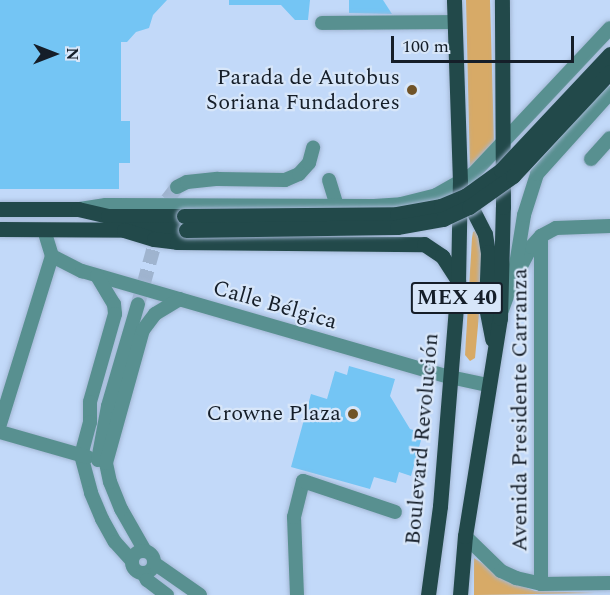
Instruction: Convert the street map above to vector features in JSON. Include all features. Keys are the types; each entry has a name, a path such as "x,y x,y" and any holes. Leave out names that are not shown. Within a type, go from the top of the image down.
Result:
{"main road":[{"name":"Boulevard Revolución","path":"429,595 440,506 458,282 460,182 454,0"},
{"name":"MEX 40","path":"460,595 465,536 500,318 504,143 502,0"},
{"path":"0,230 124,230 185,223 397,214 441,206 465,196 501,170 610,54"},
{"path":"0,209 78,209 108,216 185,223 397,226 442,219 469,207 513,176 610,72"},
{"path":"460,182 472,212 485,234 488,252 486,307 494,351"},
{"path":"398,243 404,238 408,224 401,204"},
{"path":"370,244 364,238 362,224 368,211 374,206"},
{"path":"124,230 154,239 177,242 424,244 432,247 442,256 458,282"}],"street":[{"path":"322,23 455,22"},
{"path":"78,209 106,205 374,206 401,204 436,195 473,174 610,28"},
{"path":"500,318 514,277 531,187 537,174 610,93"},
{"path":"542,103 537,113 537,124 542,135 552,141 563,143"},
{"path":"591,159 610,138"},
{"path":"177,188 187,182 210,180 285,180 298,174 309,162 313,148"},
{"path":"329,180 337,206"},
{"path":"514,277 531,247 542,236 556,228 610,226"},
{"path":"0,424 52,256 44,230"},
{"name":"Avenida Presidente Carranza","path":"541,584 542,236"},
{"name":"Calle Bélgica","path":"52,256 97,276 450,377 489,385"},
{"path":"97,276 114,304 115,314 90,402 90,422 81,455 91,493 102,519 115,542 132,561 136,571 143,573 151,570 154,563 153,557 145,551 121,509 102,461 108,406 138,304"},
{"path":"102,461 144,330 155,314 180,299"},
{"path":"0,432 102,461"},
{"path":"297,595 294,518 303,481 394,512"},
{"path":"465,536 501,571 541,584 610,583"},
{"path":"132,561 138,552 145,551"},
{"path":"154,563 200,595"},
{"path":"143,573 147,580 167,595"}],"shaded area":[{"path":"466,0 490,0 494,142 470,172"},
{"path":"477,230 484,260 475,358 470,361 465,355 472,238 473,232"},
{"path":"474,558 512,582 535,591 595,593 474,595"}],"building":[{"path":"0,0 167,0 153,15 149,28 136,32 127,42 121,42 121,121 130,121 130,163 119,163 119,189 0,189"},
{"path":"229,0 310,0 308,20 295,20 281,5 229,5"},
{"path":"349,0 383,0 392,14 349,13"},
{"name":"Crowne Plaza","path":"349,366 395,379 390,396 410,429 423,433 411,476 399,472 396,483 374,477 370,489 291,467 311,394 327,399 335,371 347,375"}],"tunnel":[{"path":"138,304 167,200 177,187"}],"place":[{"name":"Parada de Autobus Soriana Fundadores","path":"412,90"},
{"name":"Crowne Plaza","path":"353,414"}]}
